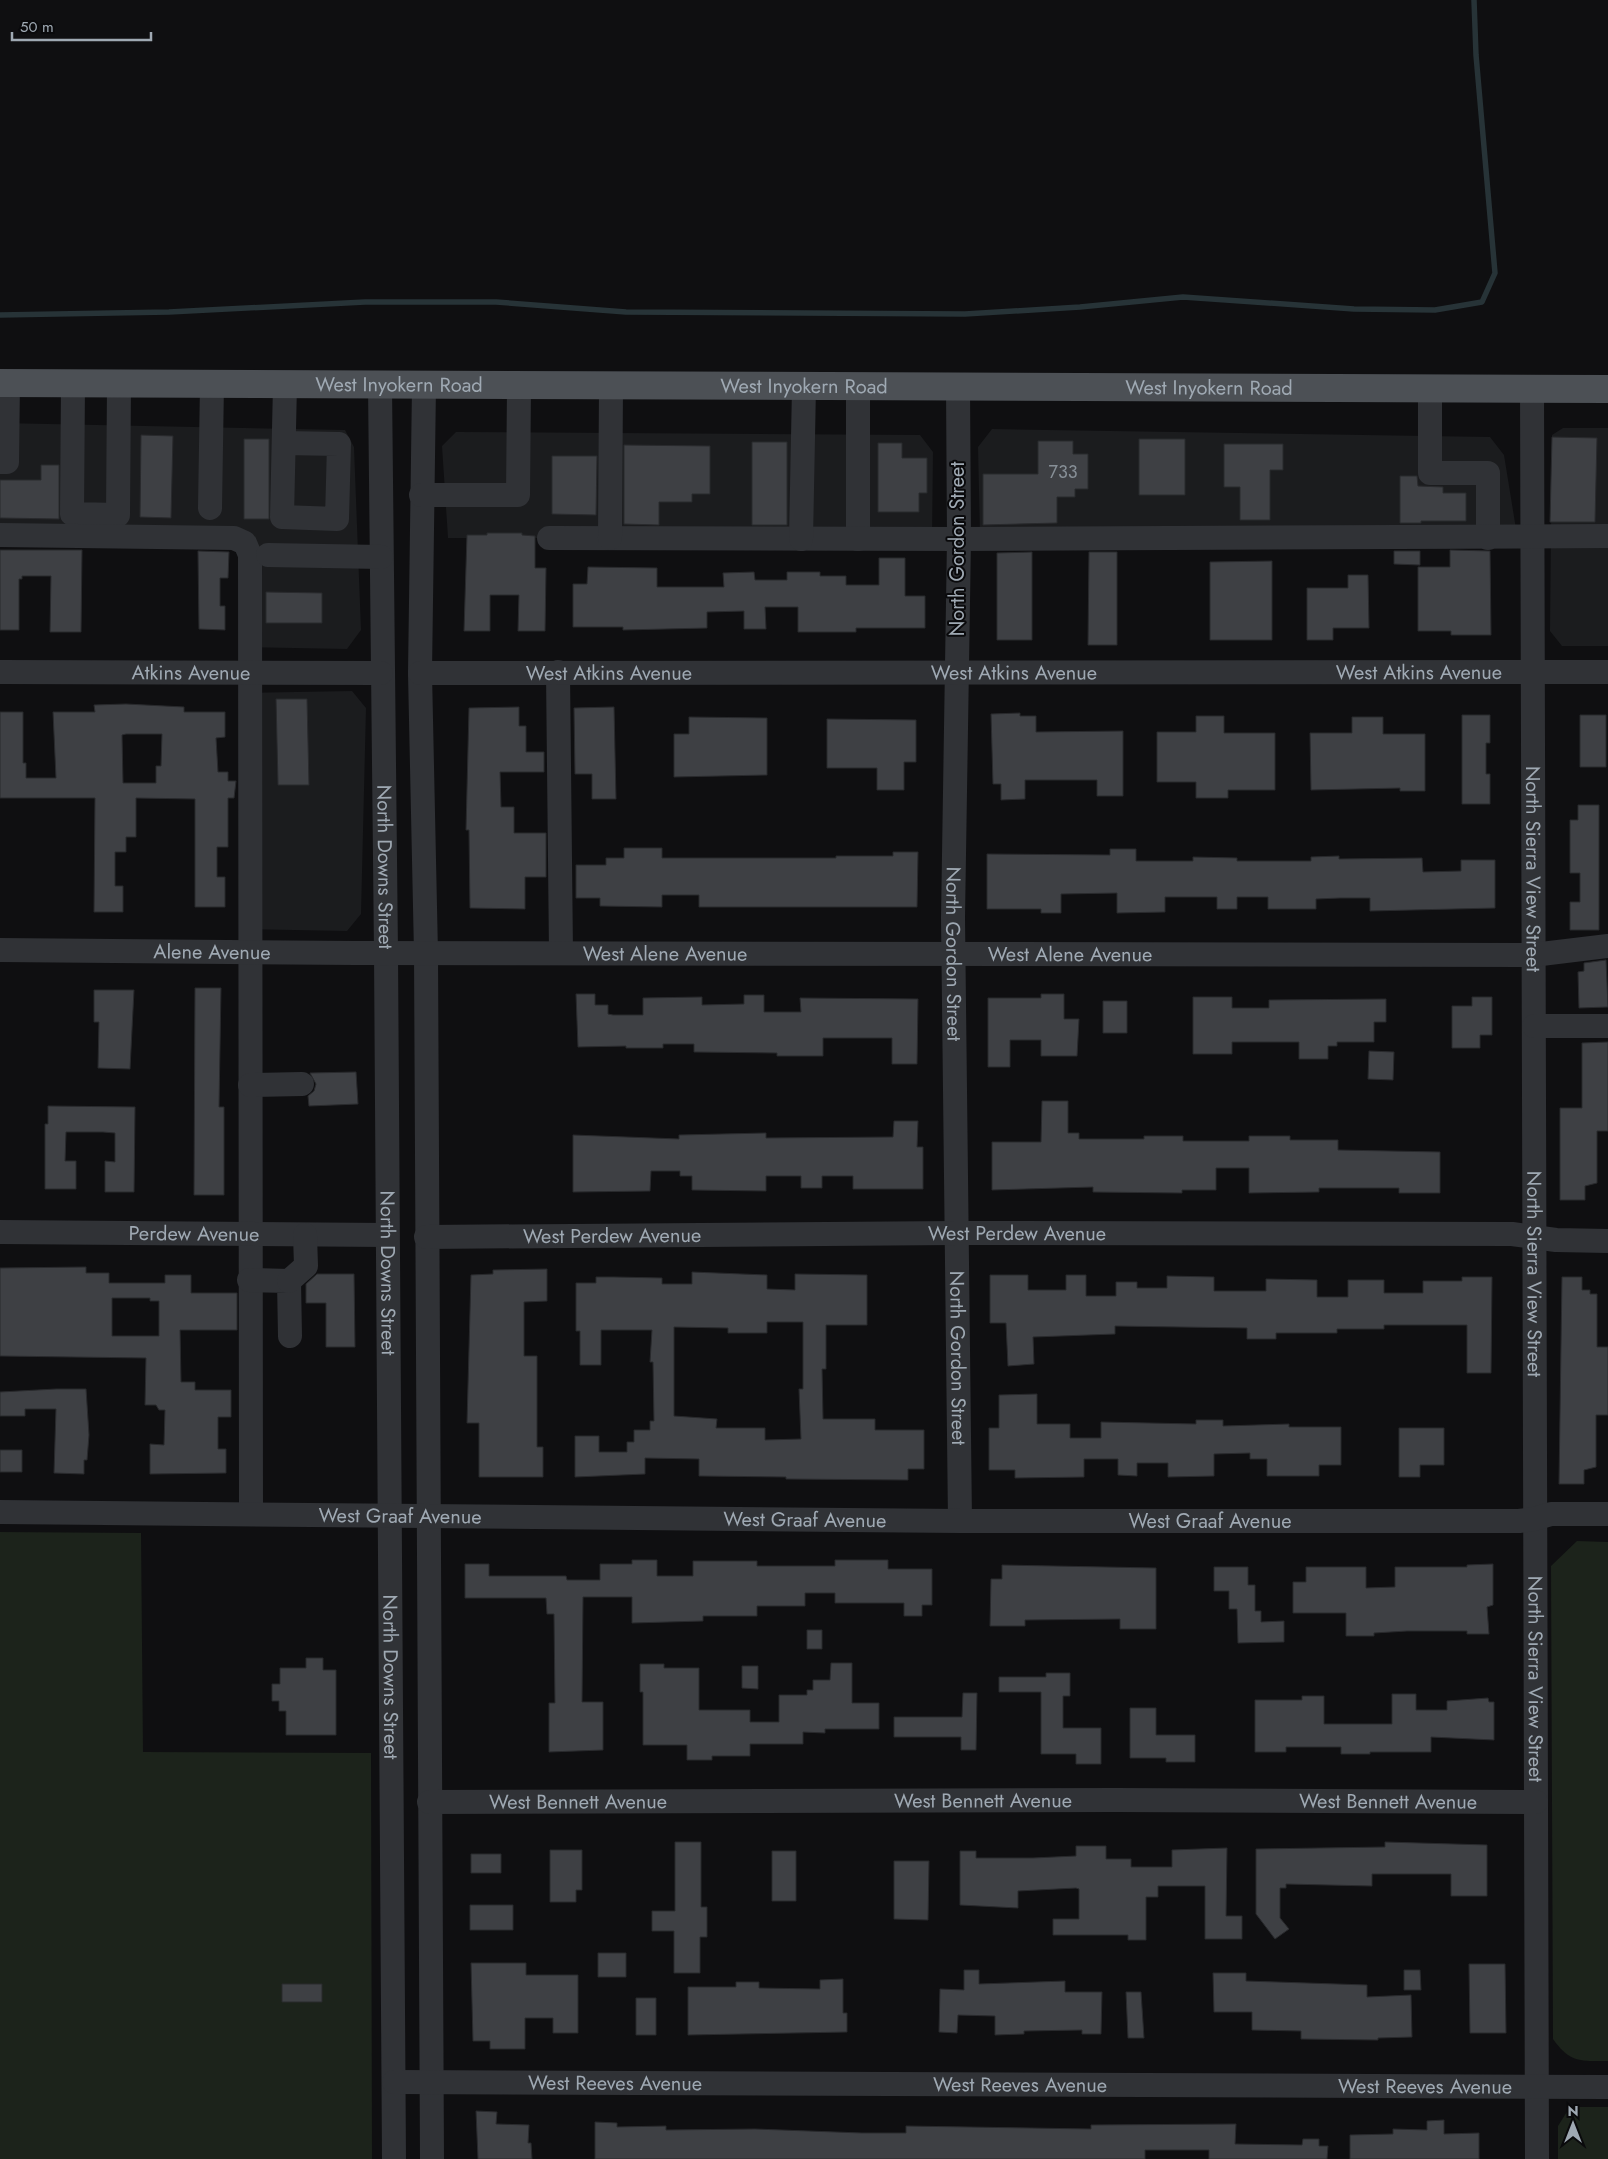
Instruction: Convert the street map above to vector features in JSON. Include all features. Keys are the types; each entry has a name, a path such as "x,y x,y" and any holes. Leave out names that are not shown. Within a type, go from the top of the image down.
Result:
{"main road":[{"name":"West Inyokern Road","path":"4,383 519,387 958,386 1608,390"}],"street":[{"path":"0,462 7,462 4,383"},
{"path":"73,384 72,514 118,515 119,384"},
{"path":"210,508 212,384"},
{"path":"284,443 285,384"},
{"name":"North Downs Street","path":"380,385 381,673 386,953 394,2159"},
{"name":"North Downs Street","path":"424,386 420,673 426,953 432,2159"},
{"name":"North Gordon Street","path":"958,386 959,539 954,952 955,1233 960,1521"},
{"path":"421,495 518,495 519,387"},
{"path":"610,538 611,387"},
{"path":"801,539 804,387"},
{"path":"858,387 858,539"},
{"path":"1430,389 1430,473 1488,473 1488,538"},
{"name":"North Sierra View Street","path":"1532,389 1534,1520 1538,2159"},
{"path":"0,535 234,538 245,543 250,556 249,1280 251,1513"},
{"path":"549,538 959,539 1608,536"},
{"path":"268,556 381,557"},
{"name":"Atkins Avenue","path":"0,672 381,673"},
{"path":"558,672 561,953"},
{"name":"West Atkins Avenue","path":"420,673 1608,672"},
{"name":"West Alene Avenue","path":"426,953 954,952 1533,955 1608,946"},
{"name":"Alene Avenue","path":"0,950 426,953"},
{"path":"1534,1026 1608,1026"},
{"path":"250,1085 302,1084"},
{"name":"Perdew Avenue","path":"0,1232 387,1235"},
{"name":"West Perdew Avenue","path":"426,1237 955,1233 1512,1234 1534,1238 1608,1241"},
{"path":"249,1280 289,1281 306,1266 305,1235"},
{"path":"289,1281 290,1336"},
{"name":"West Graaf Avenue","path":"0,1512 389,1514 428,1516 960,1521 1534,1520 1551,1514 1608,1514"},
{"name":"West Bennett Avenue","path":"429,1802 1106,1800 1536,1802"},
{"name":"West Reeves Avenue","path":"394,2082 1608,2087"}],"shaded area":[{"path":"0,423 345,430 354,447 361,630 347,649 245,647 250,533 0,529"},
{"path":"1563,428 1608,428 1608,646 1562,646 1550,631 1552,435"},
{"path":"992,429 1490,437 1504,455 1517,535 980,534 978,447"},
{"path":"456,432 920,435 933,452 932,539 448,538 442,446"},
{"path":"352,691 366,708 361,914 347,931 244,929 247,693"},
{"path":"0,1532 141,1533 143,1752 371,1753 372,2159 0,2159"},
{"path":"1577,1541 1608,1542 1608,2061 1590,2061 1570,2057 1553,2039 1551,1566"},
{"path":"1570,2107 1608,2107 1608,2159 1558,2159 1558,2126"}],"building":[{"path":"141,435 173,436 171,518 140,517"},
{"path":"1552,437 1597,438 1595,522 1550,522"},
{"path":"244,439 269,439 269,519 244,519"},
{"path":"1139,439 1185,439 1185,495 1139,495"},
{"path":"1038,441 1073,441 1073,454 1088,454 1088,489 1075,489 1075,497 1057,497 1057,523 983,525 983,474 1038,474"},
{"path":"752,442 787,442 787,525 752,525"},
{"path":"878,443 902,443 902,458 927,458 927,493 919,493 919,512 878,512"},
{"path":"1224,444 1283,444 1283,470 1270,470 1270,520 1240,520 1240,487 1224,487"},
{"path":"624,445 710,446 710,494 692,494 692,502 659,502 659,525 624,524"},
{"path":"552,456 597,456 596,515 552,514"},
{"path":"41,465 59,465 59,519 0,518 0,480 41,480"},
{"path":"1400,476 1417,476 1418,486 1443,487 1443,493 1466,493 1466,521 1400,523"},
{"path":"487,533 522,533 522,535 535,536 535,568 546,568 545,631 518,631 519,595 490,595 490,631 464,631 467,535 487,535"},
{"path":"0,550 82,550 81,632 50,632 51,576 22,576 22,579 19,579 19,630 0,630"},
{"path":"1450,550 1490,551 1491,635 1451,635 1451,631 1418,631 1418,567 1450,567"},
{"path":"198,551 229,552 228,578 220,578 220,606 225,606 225,630 199,629"},
{"path":"1394,551 1420,551 1420,565 1394,564"},
{"path":"1032,552 1032,640 997,640 997,553"},
{"path":"1089,552 1117,552 1117,645 1088,645"},
{"path":"879,558 905,558 905,596 925,596 925,628 856,628 856,632 798,632 798,607 765,607 766,629 744,629 744,611 707,612 707,628 623,630 623,627 573,627 573,584 587,584 588,567 657,568 657,587 724,587 723,573 754,572 755,580 787,580 787,572 820,572 820,576 846,576 846,585 879,585"},
{"path":"1272,561 1272,640 1210,640 1210,562"},
{"path":"1348,575 1368,575 1369,628 1333,628 1333,640 1307,640 1307,588 1348,588"},
{"path":"266,592 322,593 322,623 266,623"},
{"path":"276,699 307,699 309,785 278,785"},
{"path":"126,704 184,707 184,712 225,712 225,737 216,738 218,772 228,772 228,781 236,781 234,798 228,798 228,847 217,847 217,877 225,877 225,907 195,907 195,799 136,798 136,837 126,837 126,852 115,852 115,886 123,886 123,912 94,912 95,798 0,798 0,712 23,712 23,763 26,763 26,778 56,778 53,712 95,712 94,705","holes":["162,734 161,766 156,766 156,783 123,783 122,735"]},
{"path":"519,707 519,726 526,726 526,752 544,752 544,772 500,772 501,807 514,807 514,833 546,833 546,877 525,877 525,909 470,908 469,830 466,830 469,708"},
{"path":"614,707 616,799 592,799 592,774 575,774 574,708"},
{"path":"1020,713 1020,716 1036,716 1036,732 1123,731 1123,796 1097,796 1097,780 1025,780 1025,799 1001,800 1001,784 993,784 991,714"},
{"path":"1462,715 1490,715 1490,743 1486,743 1486,774 1490,774 1490,804 1462,804"},
{"path":"1580,715 1606,715 1606,767 1580,767"},
{"path":"1196,716 1224,716 1224,733 1275,733 1275,790 1228,790 1228,798 1196,798 1196,782 1157,782 1157,732 1196,732"},
{"path":"689,717 767,718 767,775 674,777 674,734 689,734"},
{"path":"1352,717 1383,717 1383,734 1425,734 1425,791 1400,791 1400,788 1311,790 1310,733 1352,733"},
{"path":"827,719 916,720 916,762 904,762 904,790 877,790 877,768 827,768"},
{"path":"1578,805 1599,805 1599,930 1570,930 1570,902 1580,902 1580,873 1570,873 1570,820 1578,820"},
{"path":"624,848 662,848 662,858 836,858 836,856 893,856 893,852 918,852 917,907 699,907 699,895 662,895 662,907 600,906 600,898 576,898 576,865 606,865 606,858 624,858"},
{"path":"1110,849 1136,849 1136,861 1193,861 1193,857 1237,858 1237,861 1311,861 1311,857 1339,856 1339,859 1422,858 1423,872 1461,871 1461,860 1495,860 1495,908 1370,911 1370,898 1340,898 1316,899 1316,909 1268,909 1268,897 1237,897 1237,909 1217,909 1217,897 1165,897 1165,912 1117,913 1117,893 1061,894 1061,913 1041,913 1041,909 987,909 987,854 1110,855"},
{"path":"1606,960 1608,1007 1579,1008 1578,972 1584,971 1584,963"},
{"path":"195,988 221,988 219,1107 224,1107 224,1195 194,1195"},
{"path":"94,990 134,990 130,1069 98,1068 99,1022 94,1022"},
{"path":"576,994 595,994 595,1005 608,1005 608,1014 613,1015 643,1015 643,998 702,997 702,1005 744,1004 744,995 764,995 764,1012 801,1012 800,998 918,999 917,1064 892,1064 892,1038 823,1038 823,1056 777,1056 777,1053 694,1052 694,1044 663,1044 663,1048 626,1048 626,1046 578,1047"},
{"path":"1041,994 1064,994 1064,1019 1079,1019 1077,1056 1041,1056 1041,1040 1010,1040 1010,1067 988,1067 988,998 1041,998"},
{"path":"1193,997 1232,997 1232,1008 1269,1008 1269,1000 1386,999 1386,1022 1374,1022 1374,1042 1337,1042 1337,1046 1328,1046 1328,1059 1299,1059 1299,1042 1232,1042 1232,1054 1193,1054"},
{"path":"1472,997 1492,997 1492,1035 1480,1035 1480,1048 1452,1048 1452,1006 1472,1006"},
{"path":"1103,1001 1127,1001 1127,1033 1103,1033"},
{"path":"1608,1042 1608,1131 1597,1131 1597,1183 1585,1186 1585,1200 1560,1200 1560,1108 1582,1108 1582,1043"},
{"path":"1369,1051 1394,1052 1393,1080 1368,1079"},
{"path":"356,1072 358,1104 309,1106 308,1096 314,1091 316,1084 310,1073"},
{"path":"1042,1101 1068,1101 1068,1133 1079,1133 1079,1139 1144,1139 1144,1136 1183,1136 1183,1141 1249,1141 1249,1136 1290,1136 1290,1140 1338,1140 1338,1150 1440,1152 1440,1193 1399,1193 1399,1188 1319,1188 1319,1192 1249,1193 1249,1168 1216,1168 1216,1190 1182,1190 1182,1193 1093,1192 1093,1187 992,1190 992,1142 1041,1142"},
{"path":"48,1106 135,1107 134,1192 105,1192 105,1161 115,1162 115,1133 103,1132 66,1132 65,1161 76,1161 76,1189 45,1189 45,1124 48,1124"},
{"path":"894,1121 918,1121 917,1147 923,1147 923,1189 853,1189 853,1176 822,1176 822,1188 801,1188 801,1176 766,1176 766,1191 692,1190 692,1176 680,1176 680,1171 651,1171 650,1191 573,1192 573,1135 679,1139 679,1135 766,1133 766,1138 893,1137"},
{"path":"86,1267 86,1273 109,1273 109,1283 165,1283 165,1275 191,1275 191,1293 237,1293 237,1330 180,1330 181,1382 195,1382 195,1390 231,1390 231,1417 218,1417 218,1449 226,1449 226,1473 150,1474 150,1444 164,1445 165,1410 159,1410 156,1405 145,1405 146,1358 0,1356 0,1268","holes":["112,1298 150,1298 150,1301 159,1301 159,1336 112,1336"]},
{"path":"547,1269 547,1301 524,1302 524,1356 537,1356 537,1447 543,1447 543,1477 479,1477 479,1423 467,1423 471,1275 493,1274 493,1270"},
{"path":"692,1272 767,1275 767,1289 795,1290 795,1274 867,1275 867,1325 826,1325 826,1369 822,1369 823,1419 875,1419 875,1430 924,1430 924,1469 908,1469 908,1480 699,1476 699,1459 645,1458 645,1474 575,1477 575,1436 599,1436 599,1452 627,1452 627,1442 634,1442 634,1430 650,1430 650,1421 654,1421 653,1362 650,1362 652,1330 601,1330 601,1365 580,1365 580,1331 576,1331 576,1283 596,1283 596,1277 614,1277 662,1278 662,1284 692,1284","holes":["767,1322 803,1322 803,1389 799,1389 801,1439 765,1440 765,1428 716,1428 717,1419 674,1416 674,1327 728,1328 728,1333 767,1333"]},
{"path":"317,1274 354,1274 355,1347 326,1347 326,1303 306,1303 306,1284"},
{"path":"990,1275 1028,1275 1028,1290 1066,1290 1066,1275 1086,1275 1086,1296 1116,1296 1116,1282 1137,1282 1137,1288 1167,1288 1167,1276 1214,1277 1214,1291 1266,1291 1266,1279 1317,1280 1317,1297 1348,1297 1348,1280 1384,1280 1384,1293 1423,1293 1423,1281 1462,1281 1462,1277 1492,1277 1491,1373 1467,1373 1467,1325 1384,1325 1384,1329 1337,1329 1337,1333 1276,1333 1276,1339 1247,1339 1247,1328 1115,1326 1115,1334 1033,1337 1034,1364 1008,1366 1006,1323 990,1323"},
{"path":"1562,1277 1582,1277 1582,1290 1590,1290 1590,1294 1597,1294 1597,1347 1608,1347 1608,1415 1596,1415 1596,1467 1584,1470 1584,1484 1559,1484"},
{"path":"86,1389 89,1435 87,1460 84,1460 84,1474 54,1473 56,1409 25,1409 25,1416 0,1416 0,1392"},
{"path":"1037,1394 1037,1424 1070,1424 1070,1438 1101,1438 1101,1422 1196,1424 1196,1420 1223,1420 1223,1426 1289,1424 1289,1427 1341,1427 1341,1465 1319,1465 1319,1476 1267,1476 1267,1459 1250,1459 1250,1453 1214,1454 1214,1476 1168,1477 1168,1463 1137,1463 1137,1476 1118,1475 1118,1459 1084,1459 1084,1477 1015,1478 1015,1470 989,1470 989,1428 999,1428 999,1395"},
{"path":"1399,1428 1444,1428 1444,1465 1420,1465 1420,1477 1399,1477"},
{"path":"0,1450 22,1450 22,1472 0,1472"},
{"path":"632,1560 657,1560 657,1576 693,1576 693,1561 757,1561 757,1566 835,1566 835,1560 888,1560 888,1569 932,1569 932,1605 922,1605 922,1616 904,1616 904,1603 835,1603 835,1593 805,1593 805,1606 757,1606 757,1616 703,1616 703,1621 632,1623 632,1597 583,1597 582,1702 603,1702 603,1750 549,1752 549,1703 555,1703 554,1614 547,1614 546,1598 465,1598 465,1564 489,1564 489,1576 566,1576 567,1580 600,1580 600,1564 632,1564"},
{"path":"1493,1564 1493,1605 1487,1607 1489,1634 1467,1634 1467,1631 1407,1631 1374,1633 1374,1636 1346,1636 1346,1613 1293,1613 1293,1582 1306,1582 1306,1567 1366,1567 1366,1588 1395,1587 1395,1567 1467,1567 1467,1565"},
{"path":"1002,1565 1156,1568 1156,1629 1120,1629 1120,1619 1025,1620 1025,1626 990,1626 991,1579 1002,1579"},
{"path":"1214,1567 1248,1567 1248,1585 1255,1585 1255,1611 1261,1611 1261,1622 1284,1621 1284,1642 1238,1643 1237,1609 1229,1609 1229,1591 1214,1591"},
{"path":"807,1630 822,1630 822,1649 807,1649"},
{"path":"306,1658 323,1658 323,1670 336,1670 336,1735 286,1735 286,1711 279,1711 279,1701 272,1701 272,1684 280,1684 280,1668 306,1668"},
{"path":"831,1663 852,1663 852,1703 879,1703 879,1729 825,1729 825,1733 803,1732 803,1744 750,1744 750,1756 712,1756 712,1760 687,1760 687,1745 643,1745 643,1692 640,1692 640,1664 664,1664 664,1668 699,1668 699,1710 750,1710 750,1722 779,1722 779,1695 807,1695 807,1690 813,1690 813,1680 830,1680"},
{"path":"742,1666 758,1666 758,1689 742,1688"},
{"path":"1046,1673 1070,1673 1070,1696 1063,1696 1063,1728 1101,1728 1101,1764 1076,1764 1076,1754 1041,1754 1041,1692 999,1692 999,1677 1046,1677"},
{"path":"963,1693 977,1693 976,1750 961,1750 961,1737 894,1737 894,1717 962,1717"},
{"path":"1392,1694 1416,1694 1416,1710 1447,1710 1447,1701 1488,1698 1489,1702 1494,1702 1494,1740 1431,1737 1431,1752 1341,1754 1341,1747 1286,1747 1286,1752 1255,1752 1255,1700 1302,1700 1302,1696 1324,1696 1324,1724 1392,1724"},
{"path":"1130,1708 1156,1708 1156,1735 1195,1735 1195,1762 1166,1762 1166,1758 1130,1758"},
{"path":"675,1842 701,1842 701,1907 707,1907 707,1937 700,1937 700,1973 674,1973 674,1931 652,1931 652,1911 675,1911"},
{"path":"1385,1842 1487,1845 1487,1896 1451,1896 1451,1874 1372,1874 1372,1886 1286,1884 1286,1888 1280,1888 1280,1918 1289,1929 1275,1939 1256,1914 1256,1849 1385,1847"},
{"path":"1076,1846 1106,1846 1106,1859 1131,1859 1131,1867 1172,1867 1172,1850 1227,1848 1226,1916 1242,1916 1242,1939 1205,1939 1205,1886 1158,1886 1158,1897 1146,1897 1146,1940 1128,1940 1128,1935 1053,1935 1053,1919 1079,1919 1079,1889 1076,1888 1018,1891 1018,1908 960,1905 960,1851 976,1851 976,1858 1033,1858 1076,1856"},
{"path":"550,1850 582,1850 582,1890 576,1890 576,1902 550,1902"},
{"path":"772,1851 796,1851 796,1901 772,1901"},
{"path":"471,1854 501,1854 501,1873 471,1873"},
{"path":"894,1861 929,1861 928,1920 894,1919"},
{"path":"470,1905 513,1905 513,1930 470,1930"},
{"path":"598,1953 626,1953 626,1977 598,1977"},
{"path":"471,1963 526,1963 526,1975 578,1975 578,2033 553,2033 553,2018 525,2018 525,2049 490,2049 490,2041 473,2041"},
{"path":"1469,1964 1505,1964 1506,2033 1470,2033"},
{"path":"964,1970 979,1970 979,1984 1065,1981 1065,1992 1102,1992 1101,2034 1082,2034 1082,2030 1024,2031 1024,2034 995,2035 995,2016 958,2015 957,2033 939,2032 940,1989 964,1990"},
{"path":"1404,1970 1420,1970 1421,1990 1404,1990"},
{"path":"1213,1973 1246,1973 1246,1981 1367,1985 1367,1997 1411,1995 1412,2037 1378,2038 1378,2040 1301,2039 1301,2031 1252,2030 1252,2012 1214,2012"},
{"path":"843,1979 843,2013 847,2013 847,2032 688,2035 688,1987 736,1987 736,1982 759,1982 759,1988 820,1989 820,1980"},
{"path":"282,1984 322,1984 322,2002 282,2002"},
{"path":"1126,1992 1141,1992 1144,2038 1128,2038"},
{"path":"636,1998 656,1998 656,2035 636,2035"},
{"path":"476,2111 497,2112 496,2124 529,2125 528,2143 531,2143 532,2159 478,2159"},
{"path":"1444,2120 1444,2134 1479,2133 1479,2159 1350,2159 1350,2135 1393,2134 1393,2129 1427,2130 1427,2121"},
{"path":"595,2122 617,2123 617,2127 666,2126 666,2130 755,2129 862,2133 906,2133 906,2126 1091,2129 1091,2125 1236,2124 1235,2144 1302,2145 1303,2139 1319,2139 1319,2146 1328,2146 1327,2159 1209,2159 1209,2150 1145,2150 1145,2159 595,2159"}],"waterway":[{"path":"0,315 169,312 365,302 496,302 626,312 965,314 1080,307 1183,297 1354,309 1435,310 1482,302 1495,273 1476,55 1474,0"}]}
